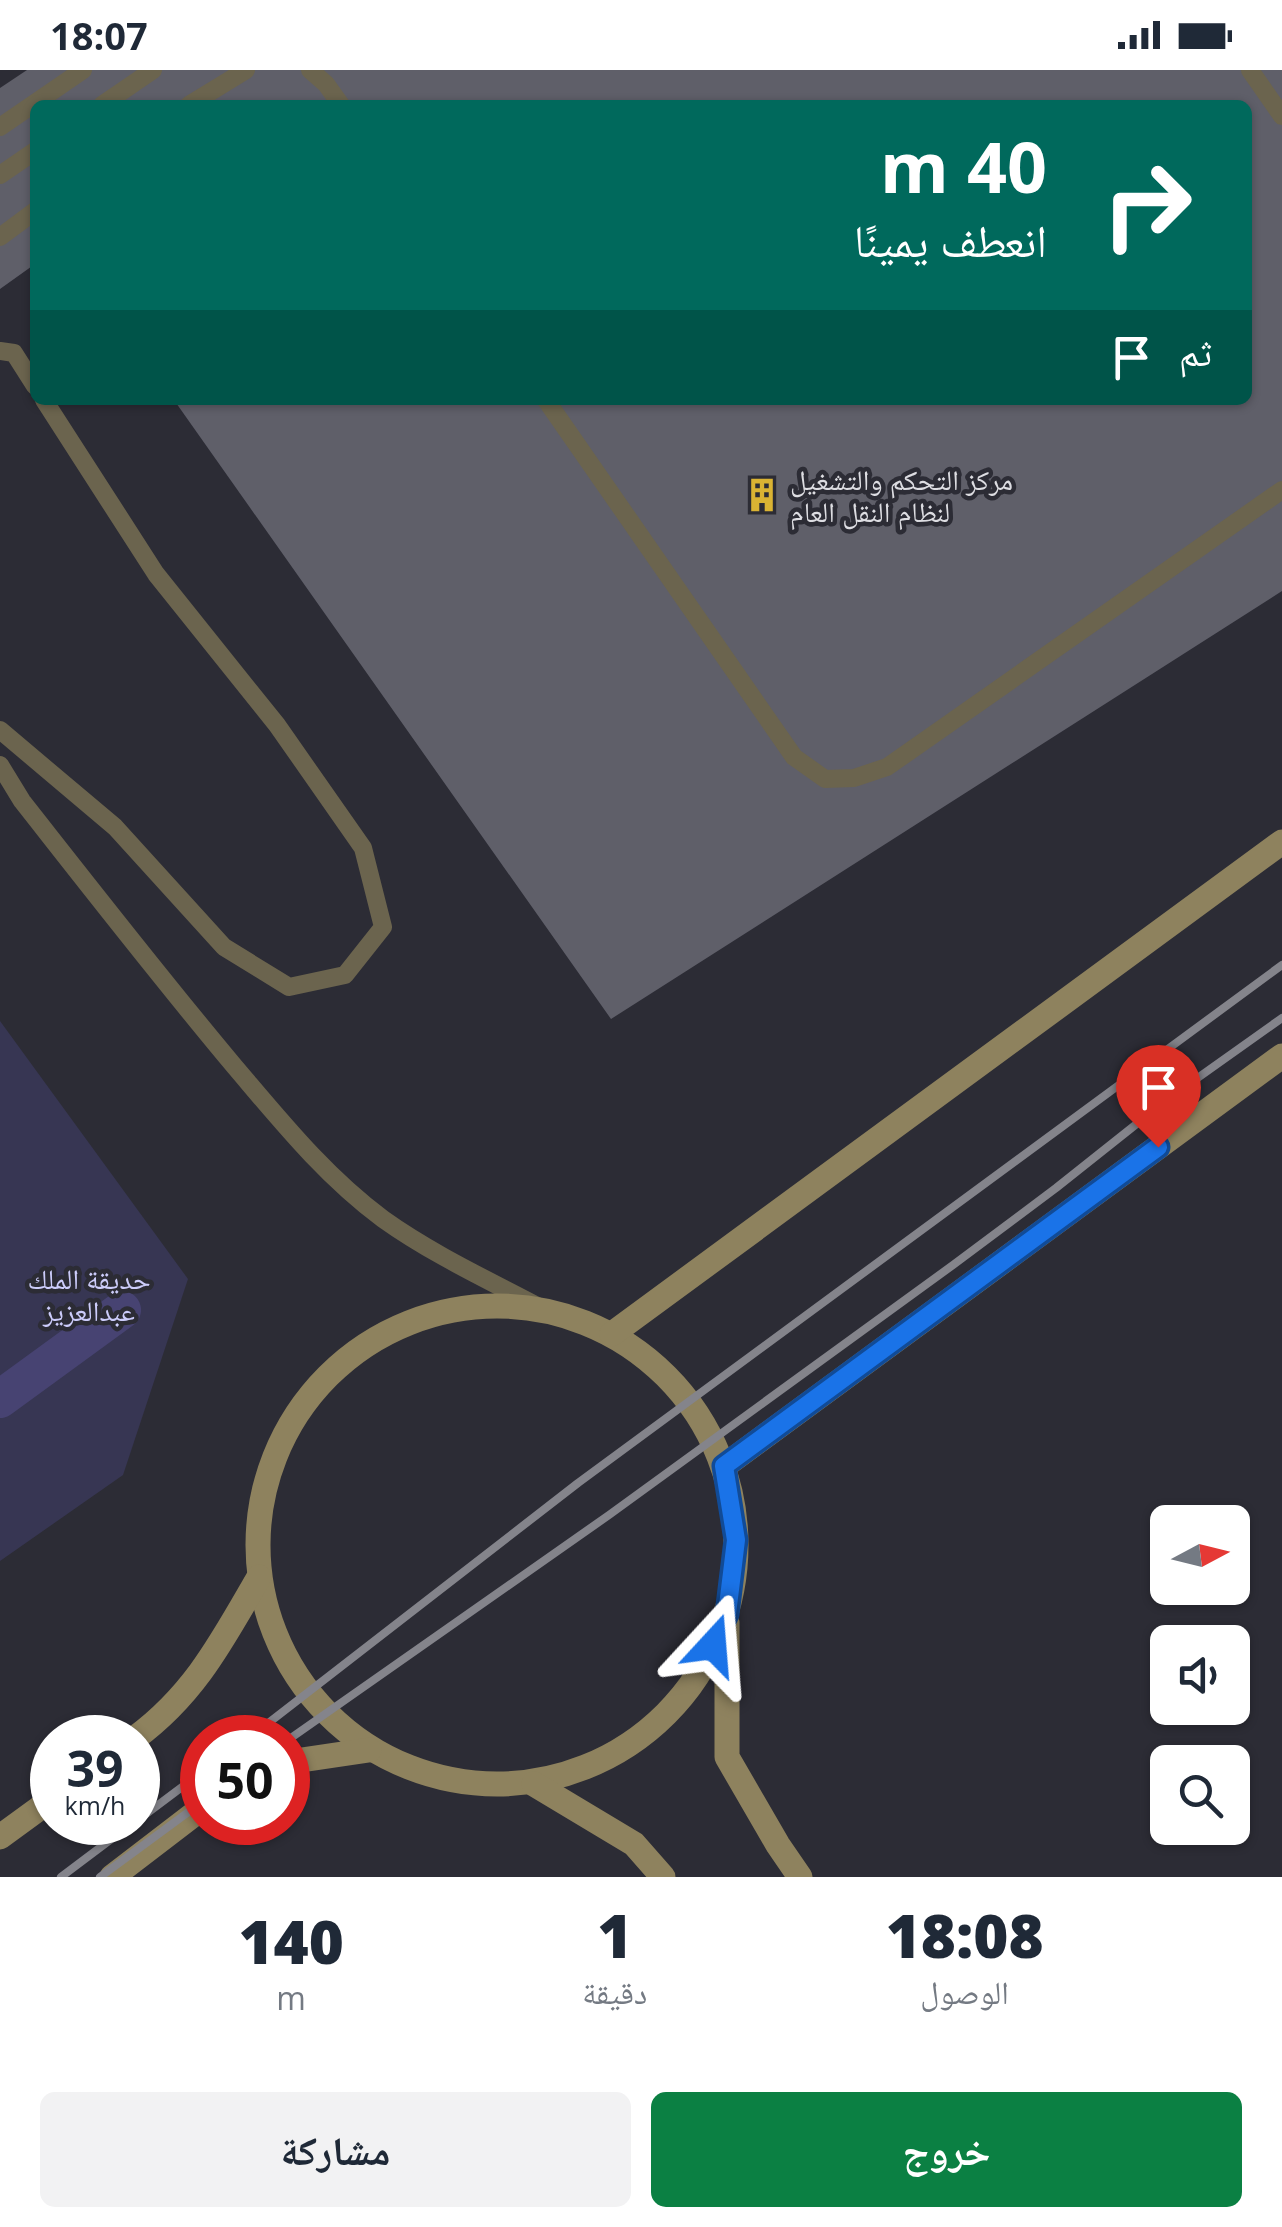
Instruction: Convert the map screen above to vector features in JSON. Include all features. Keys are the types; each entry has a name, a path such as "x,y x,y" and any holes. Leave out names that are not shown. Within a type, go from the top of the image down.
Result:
{"main road":[{"path":"612,1334 1282,842"},
{"path":"724,1466 1282,1056"},
{"path":"727,1614 698,1676 655,1727 598,1764 534,1784 477,1786 421,1774 370,1750 316,1704 278,1644 259,1577 261,1501 286,1430 332,1370 394,1327 466,1306 541,1308 612,1334 660,1368 698,1414 724,1466 736,1540 727,1614 726,1757 800,1877"},
{"path":"160,1720 210,1662 259,1577"},
{"path":"310,1759 370,1750"},
{"path":"534,1784 634,1844 663,1877"},
{"path":"0,1838 30,1816"},
{"path":"112,1877 180,1825"}],"lane":[{"path":"39,100 83,70"},
{"path":"109,100 153,70"},
{"path":"197,100 246,70"},
{"path":"310,70 337,100"},
{"path":"1250,70 1282,116"},
{"path":"0,126 30,106"},
{"path":"0,176 30,155"},
{"path":"0,237 30,216"},
{"path":"0,352 14,353 30,378"},
{"path":"0,730 115,827 224,947 289,988 345,975 383,928 364,848 278,726 156,574 47,405"},
{"path":"549,405 794,757 825,779 854,778 887,767 1282,490"},
{"path":"0,765 22,801 187,1010 312,1156 383,1218 423,1245 541,1308"}],"green space":[{"name":"حديقة الملك عبدالعزيز","path":"0,1021 188,1279 123,1475 0,1561"}],"building":[{"name":"مركز التحكم والتشغيل لنظام النقل العام","path":"27,70 1282,70 1282,591 611,1019 178,405 1252,405 1252,100 30,100 30,268 0,289 0,88"}],"waterway":[{"path":"0,1399 122,1310"}],"railway":[{"path":"279,1715 578,1483 1282,965"},
{"path":"310,1725 609,1515 953,1265 1168,1099 1282,1018"},
{"path":"160,1804 180,1788"},
{"path":"100,1877 180,1818"},
{"path":"61,1877 103,1845"}],"place":[{"name":"مركز التحكم والتشغيل لنظام النقل العام","path":"762,495"}],"route":[{"path":"713,1645 727,1614 736,1540 724,1466 1158,1147"}]}
